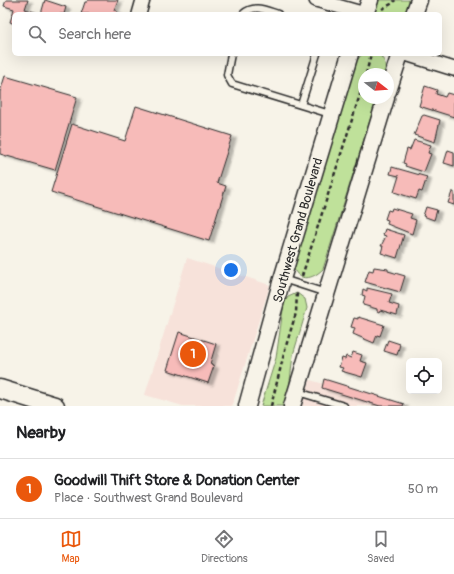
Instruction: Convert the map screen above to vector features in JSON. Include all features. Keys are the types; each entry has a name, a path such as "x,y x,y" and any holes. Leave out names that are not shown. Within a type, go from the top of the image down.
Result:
{"main road":[{"path":"0,390 25,402 55,406"}],"street":[{"path":"140,12 143,0"},
{"path":"316,0 370,10"},
{"path":"415,12 419,0"},
{"name":"Southwest Grand Boulevard","path":"247,406 282,279 349,56"},
{"path":"394,72 399,56"},
{"path":"412,56 454,69"},
{"path":"294,399 384,104"}],"lane":[{"path":"245,12 249,9 257,7 272,12"},
{"path":"230,56 227,75 232,84 331,115"},
{"path":"301,105 316,56"},
{"path":"282,279 326,293"},
{"path":"294,399 344,406"}],"path":[{"path":"370,10 382,9 393,3 395,0"},
{"path":"368,68 371,56"},
{"path":"271,406 296,313 296,299 299,285 358,101"}],"shaded area":[{"path":"187,258 270,285 232,406 183,406 145,395"},
{"path":"310,380 400,406 302,406"}],"green space":[{"path":"379,0 410,0 406,12 375,12"},
{"path":"360,56 380,56 385,63 385,68 358,68 358,104 375,104 323,269 315,275 306,278 299,275 293,267 355,63"},
{"path":"297,293 305,299 307,308 293,355 289,389 283,406 261,406 276,358 284,303 288,297"}],"building":[{"path":"6,0 28,0 25,9 35,12 13,12 14,9 4,6"},
{"path":"45,0 66,7 65,12 42,12"},
{"path":"88,0 118,0 114,10 117,11 82,12 85,2"},
{"path":"5,76 77,97 55,170 0,154 0,92"},
{"path":"425,86 437,90 436,94 445,97 447,93 454,95 454,117 419,106"},
{"path":"136,106 232,136 217,183 226,186 209,241 51,192 72,124 125,141"},
{"path":"424,115 440,120 435,142 414,135 422,116"},
{"path":"414,140 431,145 428,153 431,154 424,172 405,166 406,164 403,163 407,149 410,150"},
{"path":"448,150 454,152 454,166 444,163"},
{"path":"392,167 427,177 422,192 419,191 416,199 394,192 399,176 390,174"},
{"path":"452,192 454,192 454,205 448,203"},
{"path":"426,207 437,210 434,220 423,216"},
{"path":"392,208 412,214 410,218 416,220 412,234 387,224 388,220 385,219 388,210 391,211"},
{"path":"385,229 404,235 397,258 381,253 383,246 381,246 386,236 383,235"},
{"path":"374,267 388,269 388,271 405,276 400,292 365,282 369,270 373,271"},
{"path":"367,288 392,294 389,303 399,306 397,315 380,310 379,312 377,309 363,305 365,296 362,295 363,289 367,291"},
{"path":"358,317 384,325 380,336 377,335 374,343 353,334 355,328 351,327 354,318 358,319"},
{"path":"179,332 216,344 210,364 214,366 208,383 167,370"},
{"path":"388,340 400,344 397,355 384,351"},
{"path":"353,352 362,355 360,361 367,363 362,377 341,371 343,368 339,367 342,358 345,359 346,356 351,358"},
{"path":"324,379 404,404 403,406 380,406 322,388"}],"place":[{"name":"Goodwill Thift Store & Donation Center","path":"193,354"}]}
